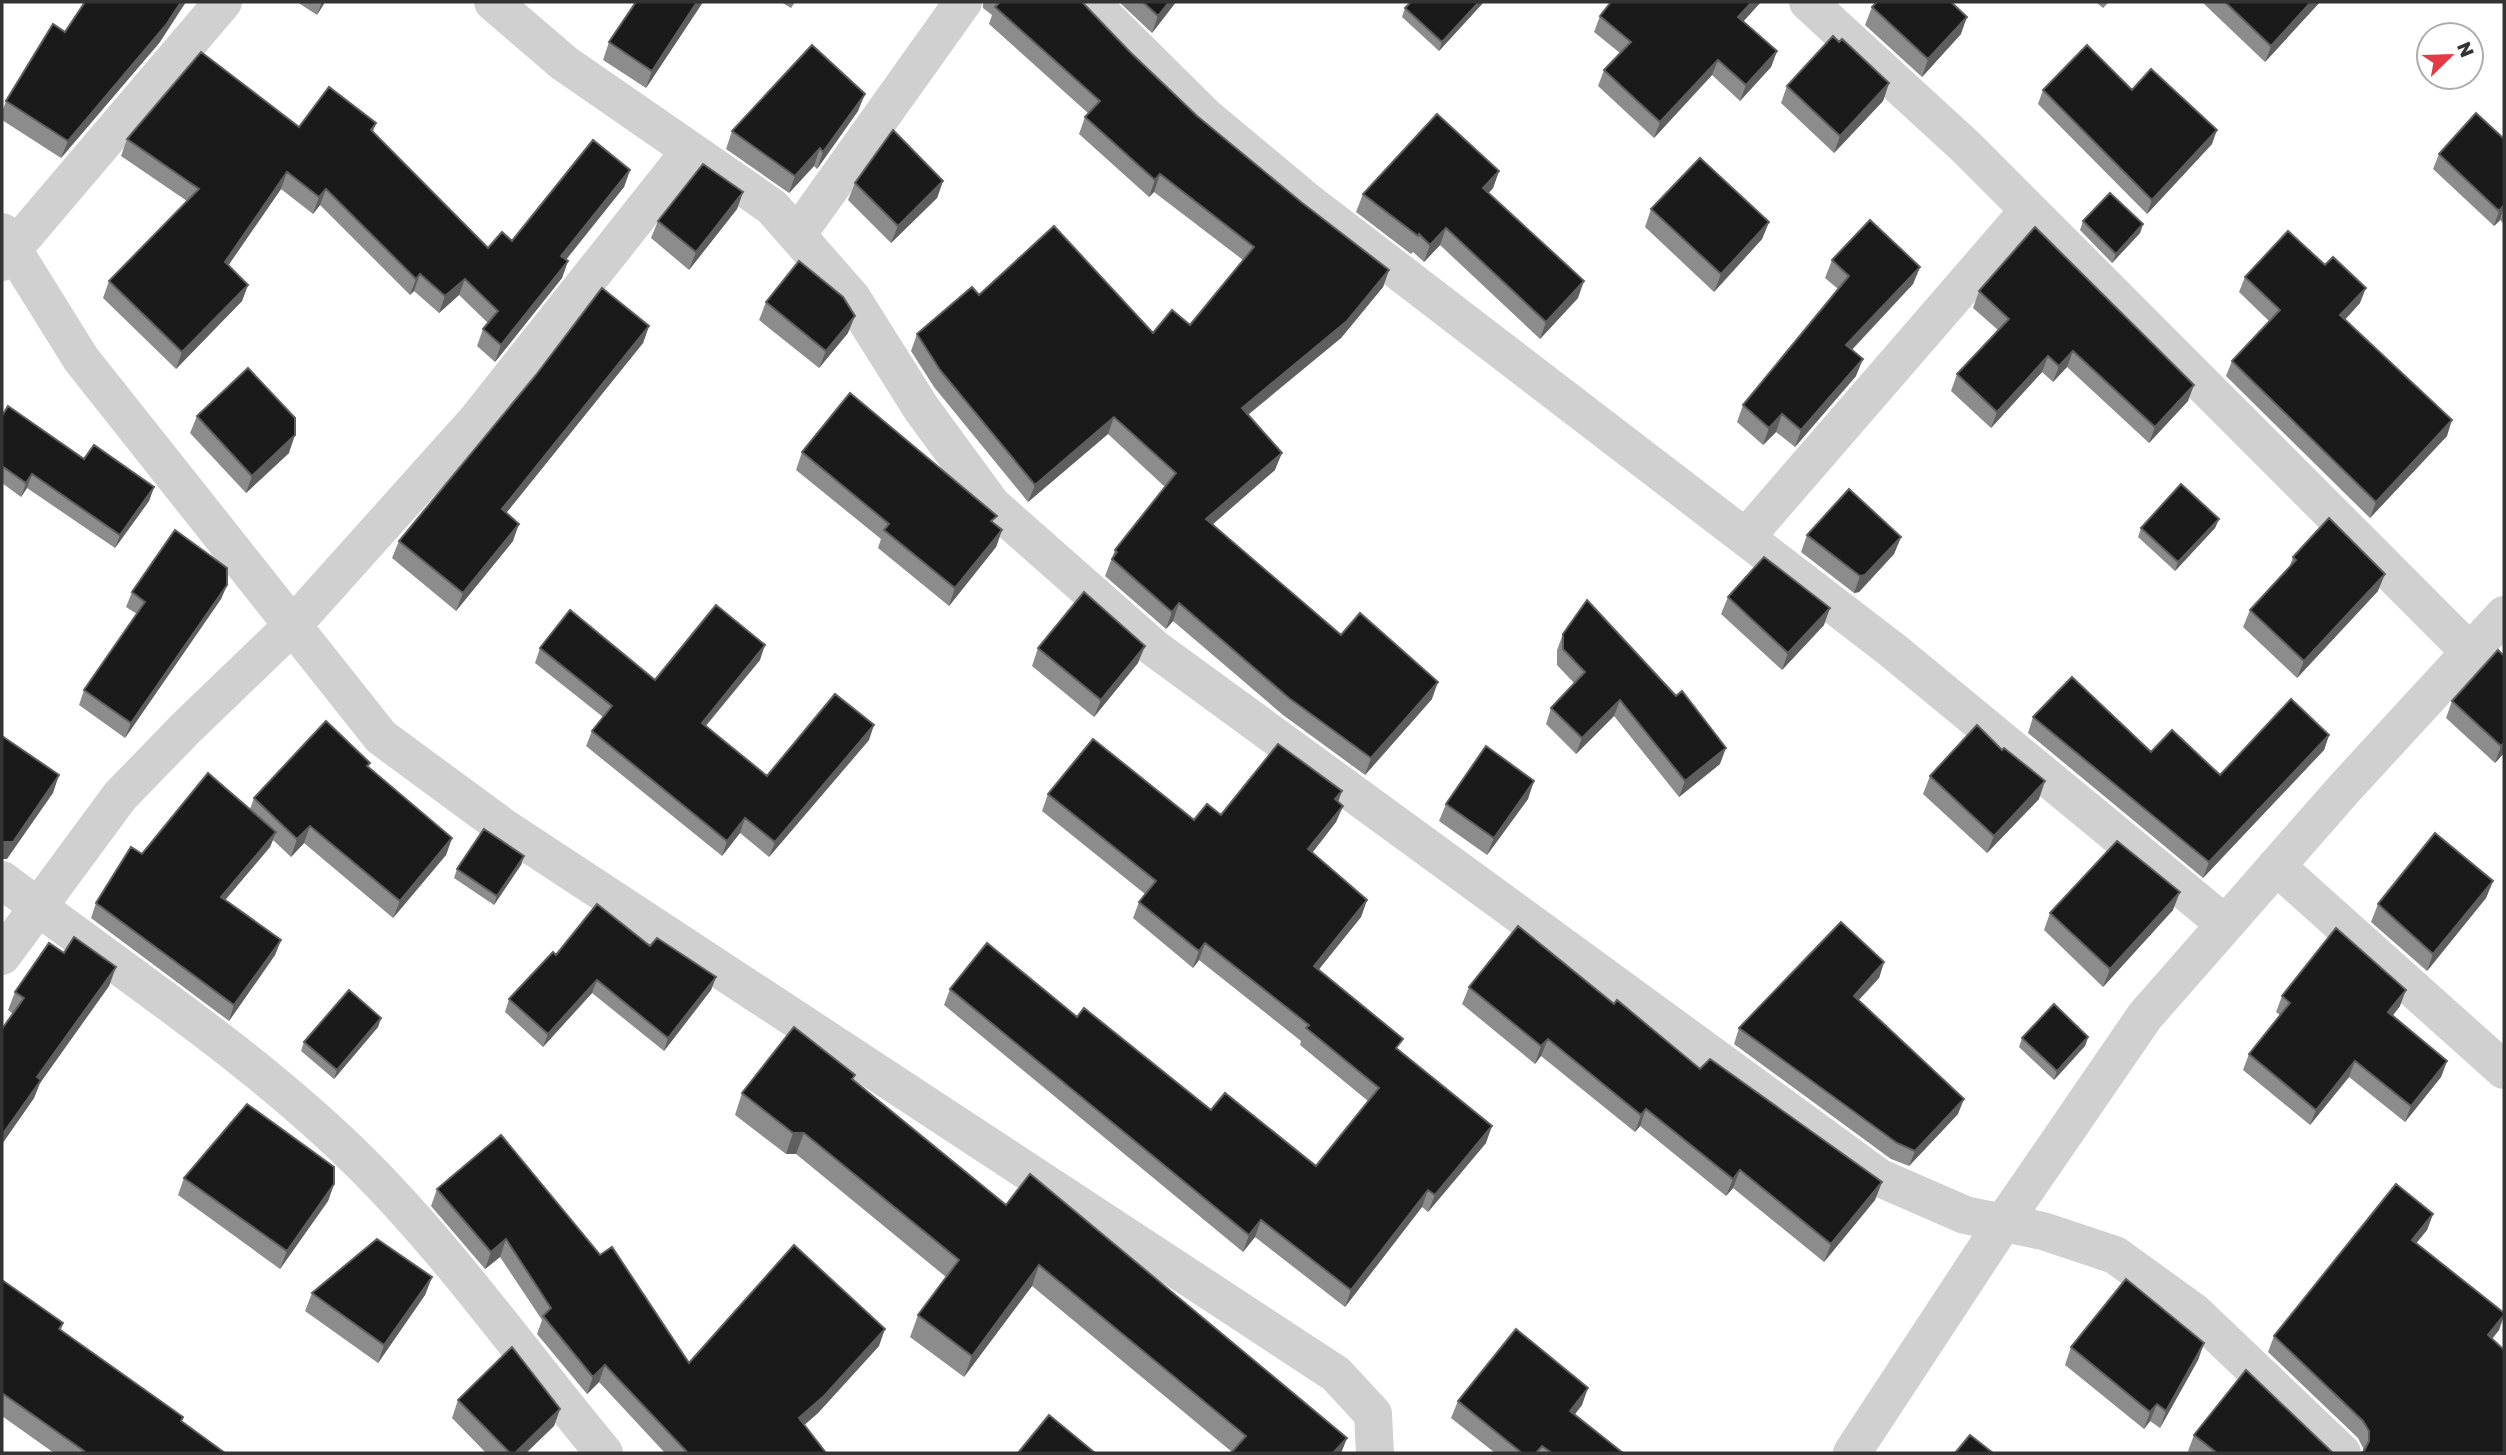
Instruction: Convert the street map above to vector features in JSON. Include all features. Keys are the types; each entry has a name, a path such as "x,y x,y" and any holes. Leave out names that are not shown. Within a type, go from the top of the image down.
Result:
{"street":[{"path":"223,2 5,247 81,359 381,737 506,829 1336,1374 1374,1414 1375,1453"},
{"path":"493,2 564,63 772,207 852,298 920,408 992,505 1154,648 1880,1178 1965,1214 2043,1231 2115,1255 2194,1312 2342,1453"},
{"path":"797,235 963,2"},
{"path":"1090,2 1205,116 1308,202 1891,649 2225,925"},
{"path":"1808,2 1966,147 2470,652"},
{"path":"2,956 120,796 293,625 476,421 690,151"},
{"path":"1746,537 2029,210"},
{"path":"1852,1453 2003,1223 2145,1016 2276,866 2504,615"},
{"path":"2276,866 2504,1070"},
{"path":"2,880 260,1074 362,1164 433,1241 604,1453"}],"building":[{"path":"85,2 181,2 166,25 68,141 6,101 53,24 65,32"},
{"path":"636,2 697,2 652,71 609,42"},
{"path":"1000,2 1082,2 1197,116 1389,270 1347,321 1242,408 1282,453 1206,519 1341,635 1360,613 1438,682 1371,758 1289,698 1179,603 1172,612 1112,559 1117,552 1115,550 1176,473 1114,417 1035,485 940,370 917,334 972,287 979,295 1054,226 1153,333 1172,310 1190,325 1254,247 1160,174 1155,180 1085,117 1100,101 995,7"},
{"path":"1143,2 1169,2 1158,16"},
{"path":"1411,2 1479,2 1442,42 1405,8"},
{"path":"1611,2 1752,2 1738,17 1777,51 1746,85 1718,60 1660,122 1604,70 1631,42 1600,16"},
{"path":"1877,2 1951,2 1967,17 1928,59 1872,7"},
{"path":"2225,2 2311,2 2271,46"},
{"path":"1833,36 1839,42 1842,39 1889,83 1840,136 1787,86"},
{"path":"812,45 865,94 823,152 820,148 795,176 732,131"},
{"path":"2087,45 2132,90 2151,69 2217,130 2152,200 2043,90"},
{"path":"201,52 299,127 329,87 376,123 371,130 488,248 502,232 512,241 593,140 630,170 561,256 568,261 501,345 483,329 498,311 465,279 445,296 420,274 416,279 326,189 319,197 287,172 225,262 248,285 182,352 109,281 199,189 127,139"},
{"path":"2476,113 2504,139 2504,205 2499,211 2439,154"},
{"path":"1437,114 1499,171 1483,188 1584,281 1546,322 1446,228 1430,245 1363,194"},
{"path":"893,130 943,181 898,226 855,183"},
{"path":"1700,158 1769,222 1721,274 1651,209"},
{"path":"703,164 743,192 696,252 658,221"},
{"path":"2110,193 2143,224 2116,254 2083,221"},
{"path":"1870,220 1920,267 1846,345 1863,359 1801,430 1782,414 1769,428 1743,405 1849,276 1832,260"},
{"path":"2035,227 2194,385 2155,427 2073,351 2059,366 2048,356 1997,412 1957,374 2009,319 1979,291"},
{"path":"2288,231 2325,265 2333,257 2366,288 2340,315 2452,420 2376,502 2232,361 2280,310 2245,277"},
{"path":"799,261 843,297 855,316 826,351 766,302"},
{"path":"602,288 649,326 502,509 519,524 463,593 399,541 536,375"},
{"path":"248,368 295,418 295,435 252,476 197,416"},
{"path":"850,393 997,516 991,521 1002,530 955,588 884,530 889,524 802,452"},
{"path":"8,406 84,459 94,445 154,487 120,535 32,474 26,483 2,466 2,416"},
{"path":"2181,484 2219,519 2178,562 2141,528"},
{"path":"1849,489 1901,537 1865,575 1860,576 1807,535"},
{"path":"2329,518 2385,574 2304,661 2250,610 2296,560 2293,557"},
{"path":"175,530 227,568 227,585 131,723 84,690 145,602 132,592"},
{"path":"1764,557 1830,608 1788,653 1728,597"},
{"path":"1084,592 1145,646 1101,700 1038,648"},
{"path":"1587,600 1676,696 1682,691 1726,748 1685,781 1620,700 1582,738 1551,708 1585,672 1563,649 1563,634"},
{"path":"716,605 765,645 702,723 767,776 835,694 874,725 775,842 745,818 727,841 592,731 612,706 540,648 570,610 655,680"},
{"path":"2498,650 2504,656 2504,742 2501,746 2452,701"},
{"path":"2072,677 2151,752 2172,730 2220,775 2291,699 2329,735 2209,862 2033,717"},
{"path":"326,721 370,763 367,766 452,838 400,901 310,826 297,839 254,798"},
{"path":"1977,725 2002,750 2004,748 2045,781 1994,836 1930,776"},
{"path":"2,736 59,775 13,842 2,842"},
{"path":"1093,739 1194,820 1207,804 1221,815 1278,744 1342,791 1335,799 1343,806 1308,849 1367,900 1314,966 1403,1039 1396,1048 1492,1126 1435,1195 1428,1190 1351,1290 1261,1220 1249,1235 950,989 987,943 1077,1017 1084,1008 1211,1110 1225,1093 1316,1166 1379,1088 1306,1028 1309,1025 1205,943 1199,951 1139,902 1156,881 1048,794"},
{"path":"1486,746 1534,781 1494,838 1446,804"},
{"path":"208,773 276,832 221,897 281,940 234,1005 96,903 131,847 142,854"},
{"path":"484,829 524,856 497,896 457,869"},
{"path":"2435,833 2493,881 2433,954 2378,904"},
{"path":"2117,841 2180,892 2110,969 2050,913"},
{"path":"597,904 650,946 657,938 716,977 668,1038 597,980 548,1034 509,999 553,952 556,955"},
{"path":"1841,922 1884,962 1854,996 1964,1099 1915,1151 1897,1143 1739,1028"},
{"path":"1518,926 1614,1004 1617,1000 1700,1069 1710,1059 1882,1182 1831,1244 1740,1170 1733,1179 1646,1109 1641,1115 1548,1039 1541,1046 1469,987"},
{"path":"2336,928 2406,990 2388,1012 2447,1061 2411,1106 2355,1061 2316,1110 2249,1054 2290,1003 2282,996"},
{"path":"74,937 116,967 37,1077 41,1080 2,1135 2,1029 24,998 15,992 49,943 64,953"},
{"path":"349,990 381,1018 337,1070 304,1042"},
{"path":"2054,1004 2088,1037 2057,1071 2022,1038"},
{"path":"794,1027 855,1075 852,1079 1006,1205 1030,1174 1347,1438 1333,1453 1231,1453 1246,1436 1039,1265 972,1356 918,1315 959,1260 804,1133 793,1133 742,1093"},
{"path":"247,1104 334,1167 334,1184 287,1251 184,1178"},
{"path":"501,1135 600,1255 612,1247 689,1363 794,1245 885,1329 824,1396 799,1418 826,1453 688,1453 605,1365 593,1377 543,1316 551,1308 506,1239 491,1252 437,1189"},
{"path":"2396,1184 2433,1214 2412,1240 2504,1313 2488,1335 2504,1350 2504,1453 2361,1453 2369,1441 2369,1431 2363,1421 2274,1336"},
{"path":"377,1239 432,1277 384,1345 312,1293"},
{"path":"2126,1279 2204,1343 2166,1411 2157,1404 2150,1412 2071,1347"},
{"path":"2,1280 63,1323 59,1329 183,1417 181,1421 225,1453 82,1453 84,1451 2,1393"},
{"path":"1516,1329 1588,1388 1570,1411 1623,1453 1552,1453 1542,1446 1536,1453 1522,1453 1458,1401"},
{"path":"512,1347 560,1409 515,1453 510,1453 458,1400"},
{"path":"2246,1370 2333,1453 2217,1453 2194,1435"},
{"path":"1049,1415 1095,1453 1018,1453"},
{"path":"1970,1435 1993,1453 1955,1453"}]}
